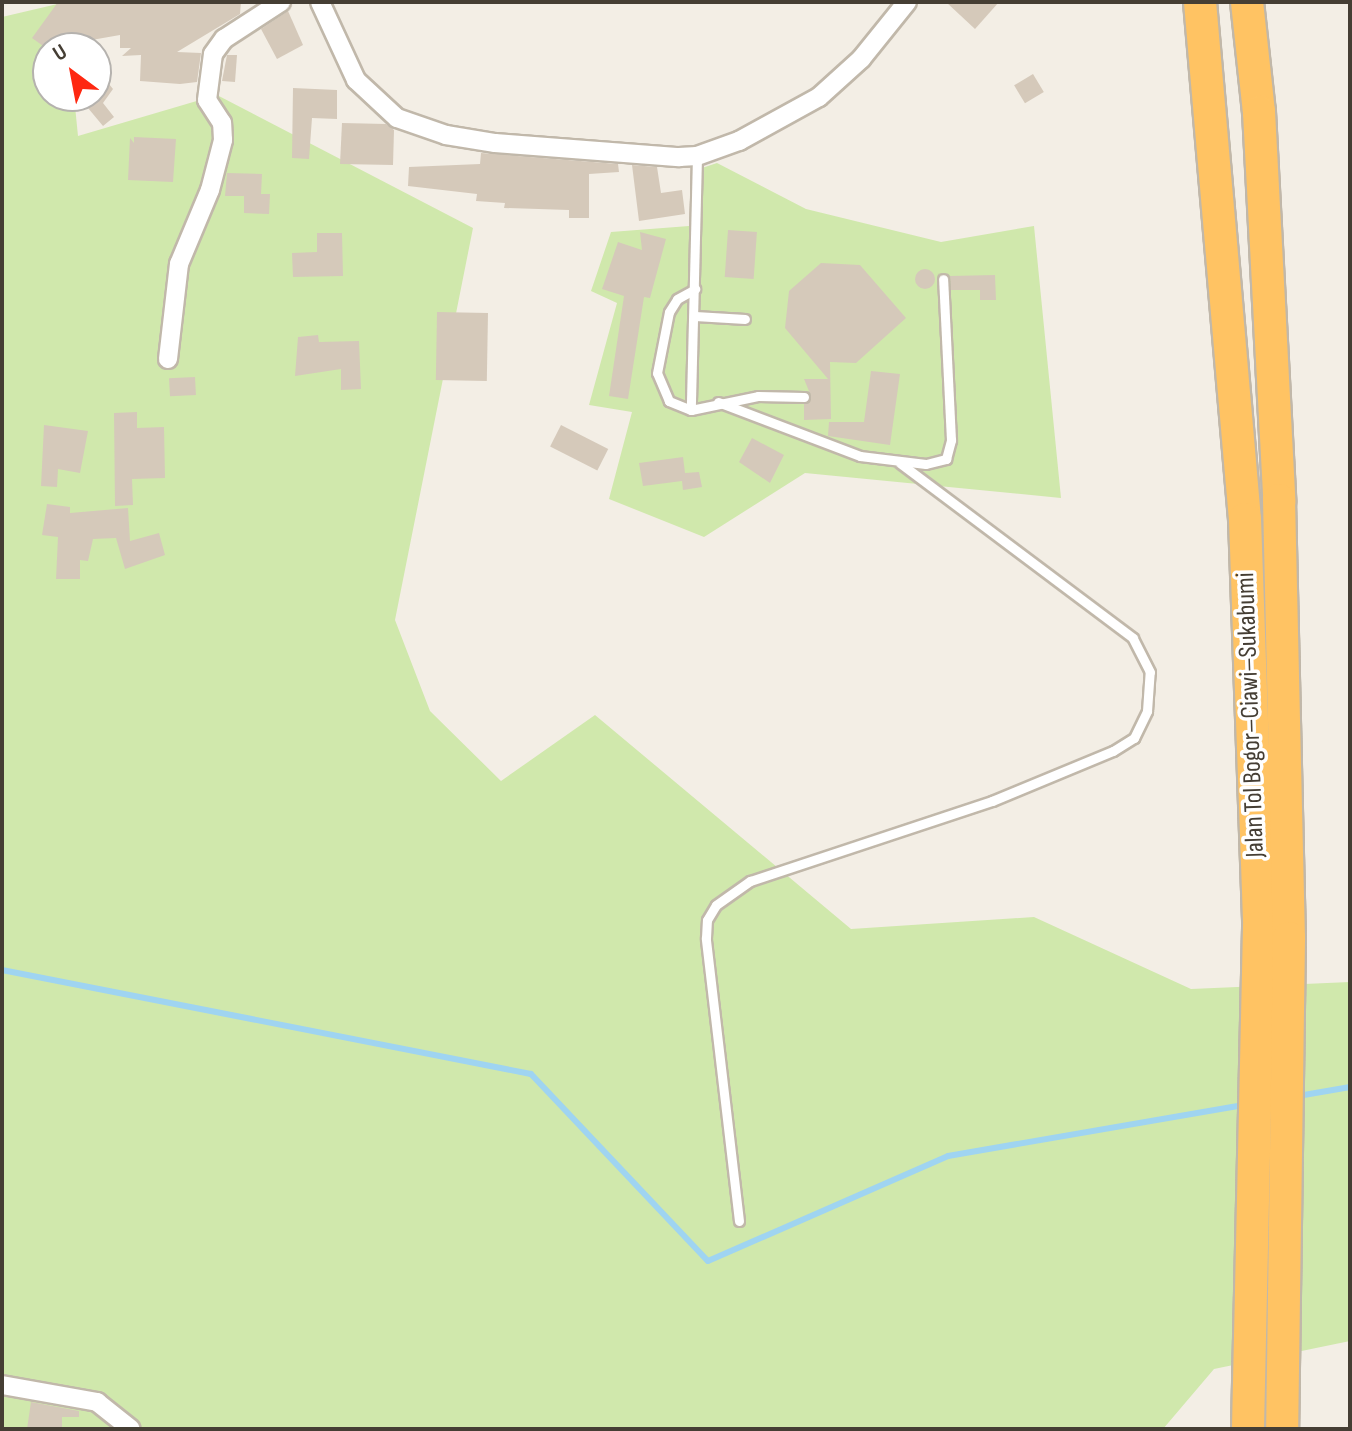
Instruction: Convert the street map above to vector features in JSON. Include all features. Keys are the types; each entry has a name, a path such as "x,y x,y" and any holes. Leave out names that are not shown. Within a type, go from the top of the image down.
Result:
{"highway":[{"name":"Jalan Tol Bogor–Ciawi–Sukabumi","path":"1200,2 1245,519 1274,933 1248,1429"},
{"name":"Jalan Tol Bogor–Ciawi–Sukabumi","path":"1247,2 1259,112 1279,500 1274,933 1282,1429"}],"street":[{"path":"168,359 179,264 210,190 223,140 222,123 207,100 213,54 224,39 281,2"},
{"path":"320,2 356,80 397,118 446,135 626,156 697,156 757,133 819,97 861,59 907,2"},
{"path":"2,1385 97,1402 131,1429"}],"lane":[{"path":"691,410 697,156"},
{"path":"718,402 814,442 900,463 934,464 946,459 951,449 943,279"},
{"path":"695,289 677,299 669,312 657,373 669,401 691,410 718,402 773,394 804,397"},
{"path":"695,316 745,319"},
{"path":"739,1221 706,938 707,920 716,905 750,881 968,809 1113,751 1134,738 1147,711 1150,672 1133,638 900,463"}],"green space":[{"path":"66,2 69,32 32,32 32,112 76,112 78,136 217,95 473,228 395,620 430,711 501,781 595,715 851,929 1034,917 1191,989 1350,982 1350,1341 1214,1369 1163,1429 2,1429 2,17"},
{"path":"717,163 806,209 941,242 1034,226 1061,498 805,473 704,537 609,499 632,412 589,405 617,303 591,291 611,232 689,226 693,171"}],"building":[{"path":"58,2 241,2 240,14 177,52 201,53 197,82 140,81 141,55 122,56 131,48 120,48 120,35 112,36 112,32 36,32"},
{"path":"946,2 999,2 975,29"},
{"path":"288,11 303,45 277,59 261,29"},
{"path":"227,55 237,55 235,82 222,81"},
{"path":"1033,74 1044,92 1025,103 1014,85"},
{"path":"293,88 337,90 337,119 312,118 309,159 292,158"},
{"path":"91,112 110,112 114,117 103,126"},
{"path":"342,123 386,124 394,130 393,165 340,164"},
{"path":"134,137 176,139 173,182 128,180 130,138 134,143"},
{"path":"481,153 618,164 619,172 589,174 589,218 569,218 569,210 504,208 505,203 476,201 477,194 408,186 409,167 480,164"},
{"path":"632,165 657,167 661,193 682,190 685,214 639,221"},
{"path":"227,173 262,174 261,194 270,194 269,214 244,213 244,196 225,196"},
{"path":"728,230 757,232 754,279 725,277"},
{"path":"640,232 666,239 650,298 644,297 628,399 609,396 624,296 602,289 618,242 642,250"},
{"path":"317,233 342,233 343,276 293,277 292,253 317,252"},
{"path":"821,263 860,265 906,318 856,363 830,362 831,419 804,420 804,404 811,396 804,379 828,379 785,328 789,291"},
{"path":"921,269 929,269 935,279 929,289 921,289 915,283 915,275"},
{"path":"995,275 996,300 980,300 980,290 951,290 950,276"},
{"path":"437,312 488,313 487,381 436,380"},
{"path":"318,335 319,342 359,341 361,389 341,390 341,369 295,376 298,337"},
{"path":"871,371 900,374 890,445 828,436 829,422 864,422"},
{"path":"195,377 196,395 170,396 169,378"},
{"path":"137,412 137,428 164,427 165,478 132,479 133,505 115,506 114,413"},
{"path":"44,425 88,431 80,473 58,469 57,487 41,486"},
{"path":"561,425 608,449 597,470 550,446"},
{"path":"752,438 784,455 770,483 739,462"},
{"path":"683,457 685,473 699,472 702,487 683,490 682,481 643,486 639,463"},
{"path":"47,504 70,507 70,513 128,508 130,541 159,533 165,555 125,569 116,538 93,539 88,561 80,560 80,579 56,579 58,537 42,535"},
{"path":"31,1402 79,1411 79,1417 62,1417 62,1429 27,1429"}],"waterway":[{"path":"2,970 531,1074 708,1261 948,1156 1244,1105"},
{"path":"1298,1096 1350,1087"}]}
